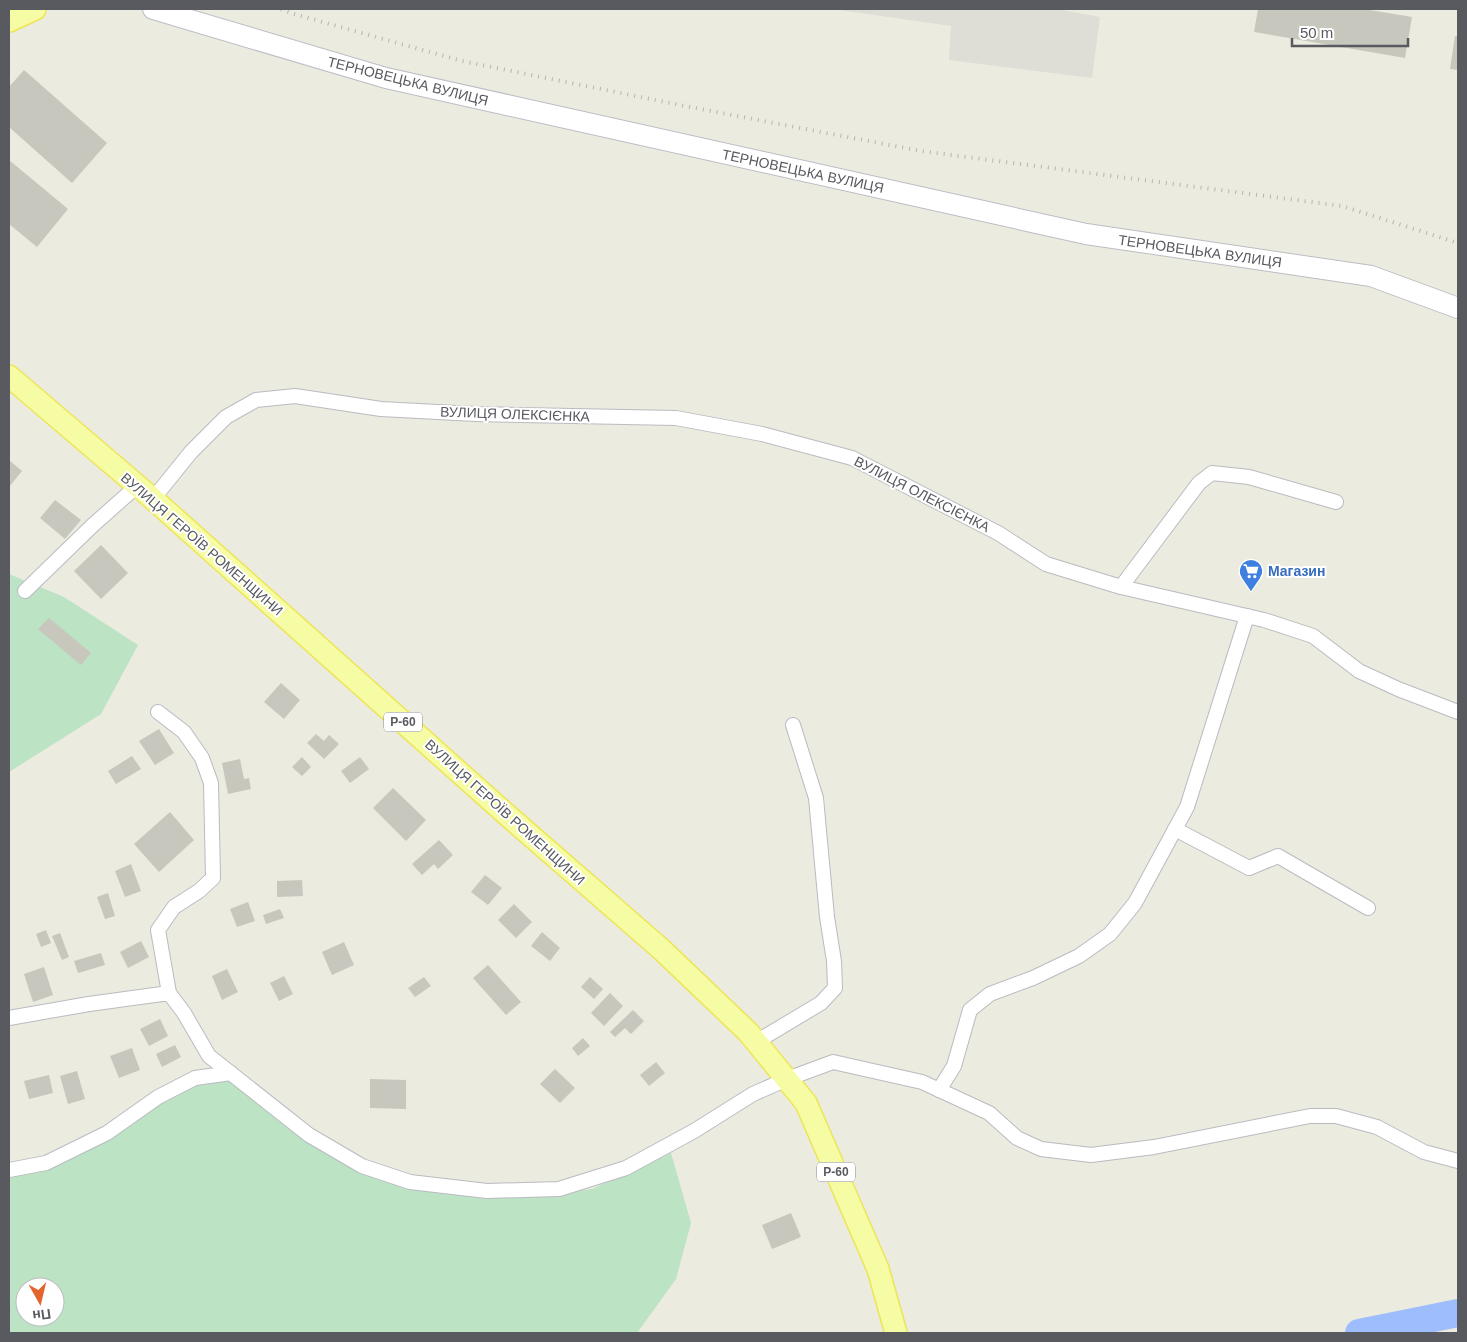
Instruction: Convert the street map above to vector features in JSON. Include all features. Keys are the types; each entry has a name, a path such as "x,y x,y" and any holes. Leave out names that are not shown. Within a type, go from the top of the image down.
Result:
{"main road":[{"path":"9,21 35,9"},
{"name":"ТЕРНОВЕЦЬКА ВУЛИЦЯ","path":"153,9 386,78 1086,234 1371,276 1458,308"},
{"name":"ВУЛИЦЯ ГЕРОЇВ РОМЕНЩИНИ","path":"9,376 145,492 506,814 661,949 748,1032 806,1103 878,1268 896,1333"}],"street":[{"name":"ВУЛИЦЯ ОЛЕКСІЄНКА","path":"25,591 93,525 145,492 191,452 226,417 256,400 295,396 381,409 476,414 676,418 762,434 852,458 998,533 1046,564 1121,587 1247,616 1313,636 1358,671 1458,712"},
{"path":"1121,587 1198,483 1212,473 1249,478 1336,502"},
{"path":"939,1090 954,1066 970,1010 990,994 1033,978 1080,956 1110,934 1135,903 1187,807 1247,616"},
{"path":"158,712 184,732 202,758 211,783 213,810 213,878 200,890 174,907 158,930 169,993 184,1013 209,1056 308,1135 362,1166 410,1182 487,1191 559,1189 626,1168 694,1131 753,1094 834,1062 922,1082 989,1113 1017,1138 1041,1149 1091,1155 1154,1146 1310,1116 1336,1116 1377,1127 1424,1152 1458,1161"},
{"path":"756,1042 821,1003 835,988 834,961 827,917 816,798 793,725"},
{"path":"1175,829 1249,868 1278,856 1368,908"},
{"path":"9,1018 169,993"},
{"path":"9,1170 46,1163 99,1137 158,1097 195,1078 231,1073"}],"shaded area":[{"path":"833,9 1057,9 1100,17 1092,78 949,60 951,26"}],"green space":[{"path":"9,574 64,597 138,645 101,714 9,772"},
{"path":"197,1076 229,1079 374,1165 450,1193 513,1198 592,1189 671,1153 691,1223 676,1279 637,1333 9,1333 9,1170 28,1172"}],"building":[{"path":"1258,9 1364,9 1412,17 1405,58 1254,32"},
{"path":"1455,36 1458,36 1458,70 1450,69"},
{"path":"24,70 107,143 72,183 9,127 9,87"},
{"path":"9,160 68,209 37,247 9,224"},
{"path":"9,460 22,471 9,487"},
{"path":"55,500 81,520 65,539 40,518"},
{"path":"101,545 128,573 101,599 74,571"},
{"path":"49,618 91,653 81,665 38,629"},
{"path":"281,683 300,700 284,719 264,702"},
{"path":"159,729 174,753 155,765 139,741"},
{"path":"316,734 324,741 329,735 339,744 324,759 307,743"},
{"path":"132,756 141,769 116,784 108,771"},
{"path":"302,757 311,767 302,776 292,767"},
{"path":"360,757 369,769 350,783 341,771"},
{"path":"240,759 244,779 249,778 251,789 228,794 222,763"},
{"path":"393,788 426,820 406,841 373,808"},
{"path":"170,812 194,840 159,872 134,844"},
{"path":"439,840 453,855 438,869 434,864 422,875 412,864"},
{"path":"131,864 141,891 125,897 115,871"},
{"path":"485,875 502,888 488,905 471,892"},
{"path":"302,880 303,896 277,897 277,881"},
{"path":"108,893 115,916 105,919 97,897"},
{"path":"248,902 255,921 237,927 230,909"},
{"path":"514,904 532,922 516,938 498,920"},
{"path":"280,909 284,918 266,924 263,915"},
{"path":"46,930 51,943 41,947 36,934"},
{"path":"542,932 560,948 550,961 531,946"},
{"path":"60,933 69,957 62,960 52,936"},
{"path":"141,941 149,957 128,968 120,952"},
{"path":"344,942 354,965 332,975 322,952"},
{"path":"101,953 105,965 78,973 74,961"},
{"path":"488,965 521,1002 506,1015 473,978"},
{"path":"44,967 53,995 33,1002 24,974"},
{"path":"227,969 238,992 222,1000 212,976"},
{"path":"284,976 293,994 279,1001 270,983"},
{"path":"424,977 431,986 415,997 408,988"},
{"path":"590,977 603,989 594,999 581,987"},
{"path":"610,993 623,1006 604,1026 591,1013"},
{"path":"633,1010 644,1021 631,1034 625,1028 615,1037 610,1032"},
{"path":"160,1019 168,1036 149,1046 140,1029"},
{"path":"583,1038 590,1046 578,1056 572,1048"},
{"path":"175,1045 181,1057 162,1067 156,1054"},
{"path":"132,1048 140,1070 119,1078 110,1056"},
{"path":"656,1062 665,1073 649,1086 640,1075"},
{"path":"555,1069 575,1088 560,1103 540,1084"},
{"path":"77,1071 85,1099 68,1104 60,1076"},
{"path":"49,1075 53,1093 29,1099 24,1081"},
{"path":"370,1079 406,1080 406,1109 370,1108"},
{"path":"791,1213 801,1237 772,1249 762,1225"}],"waterway":[{"path":"1359,1333 1458,1313"}],"railway":[{"path":"281,9 462,61 690,107 921,151 1342,206 1458,243"}],"place":[{"name":"Магазин","path":"1251,592"}]}
